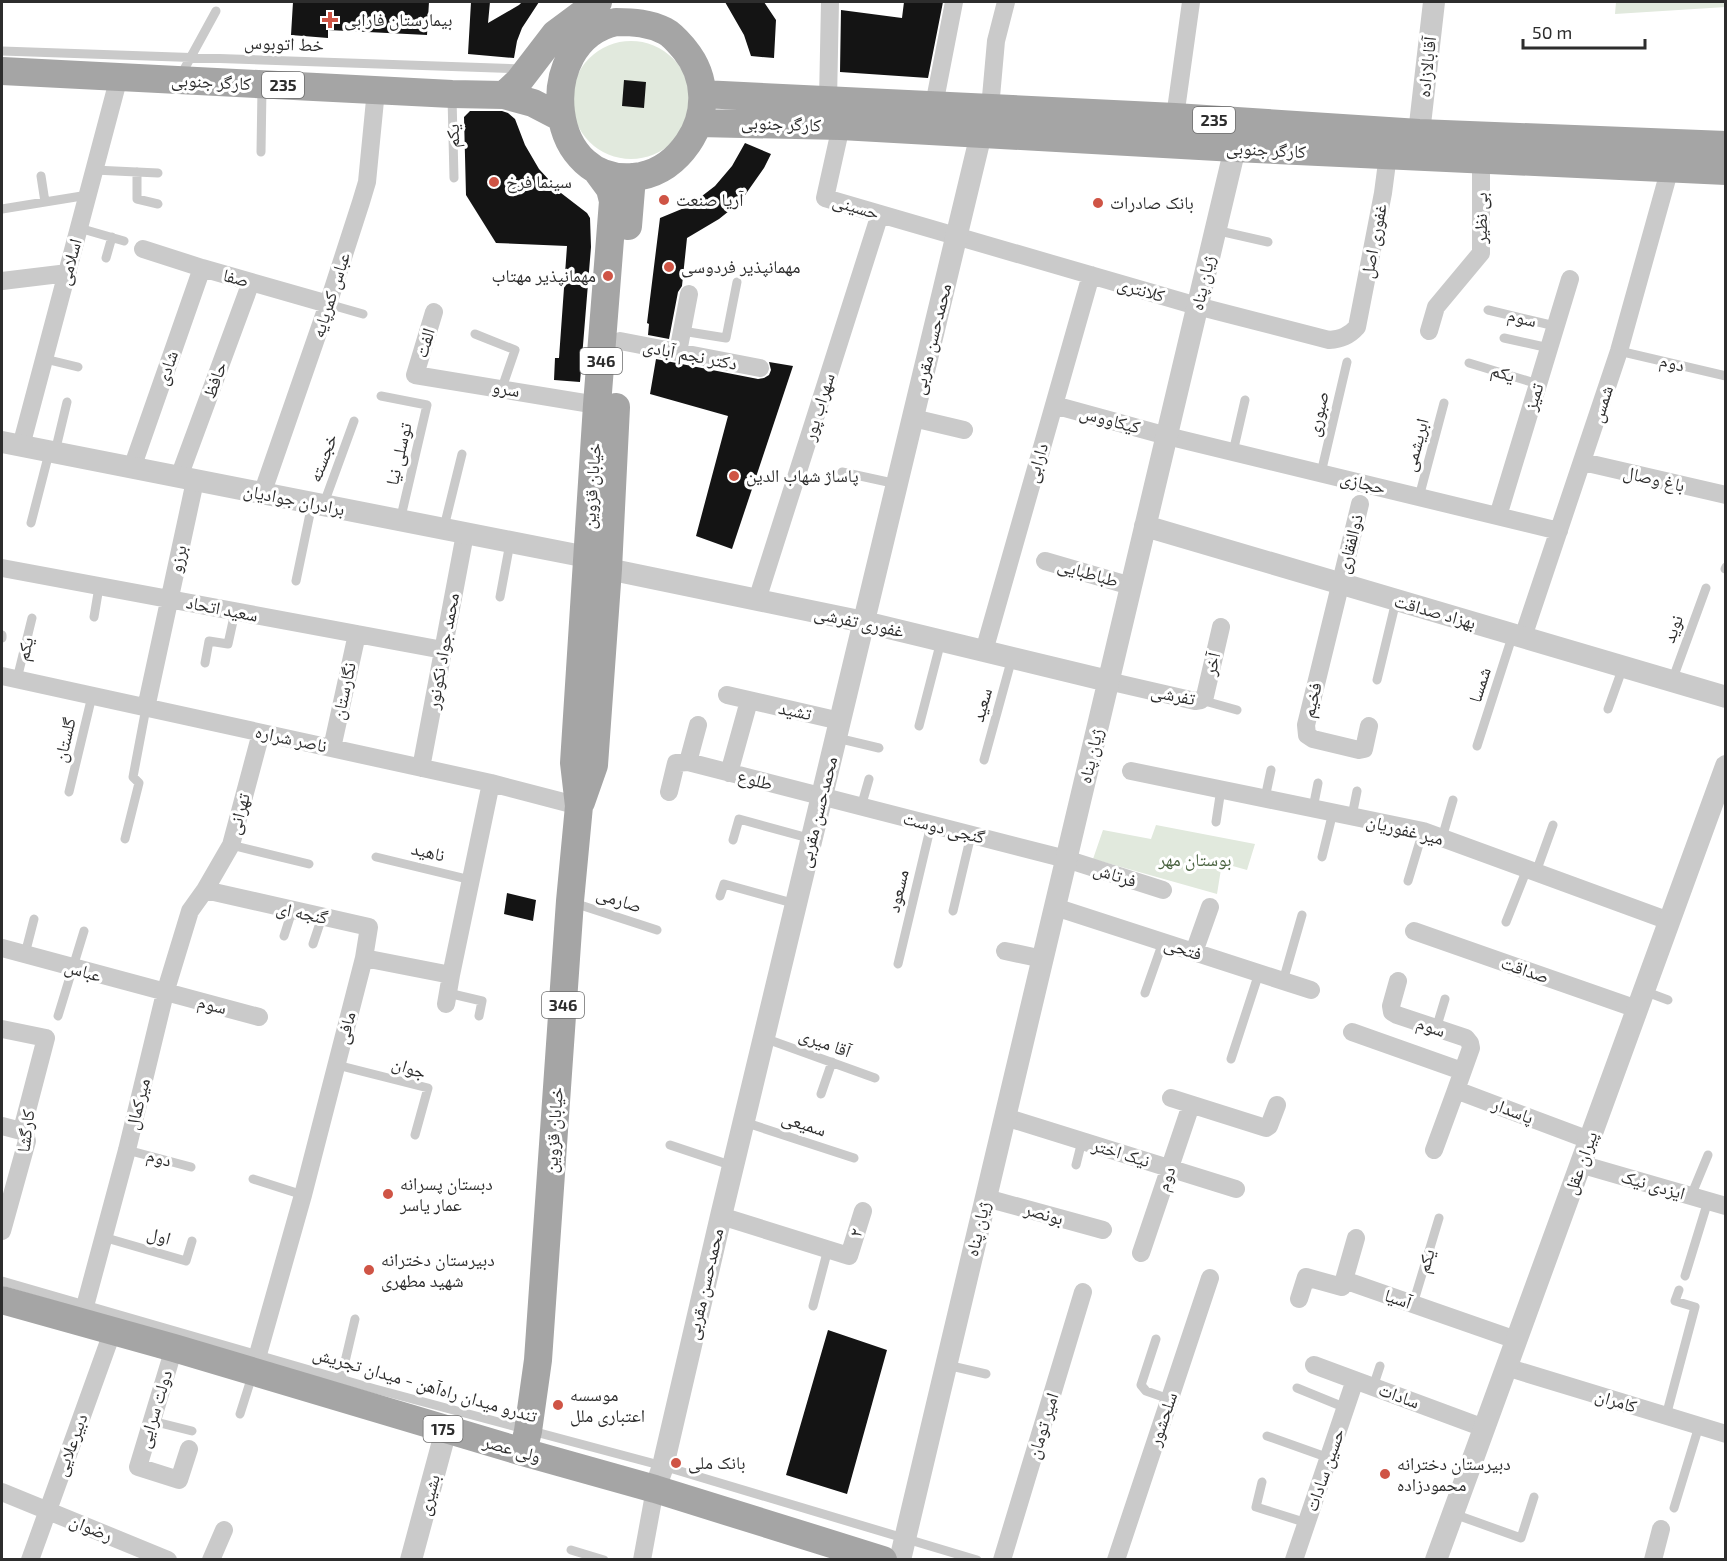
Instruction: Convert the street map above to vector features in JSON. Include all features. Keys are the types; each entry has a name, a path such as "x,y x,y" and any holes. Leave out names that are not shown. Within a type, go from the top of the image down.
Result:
{"main road":[{"path":"598,2 555,34 547,70 561,94 560,117 568,139 579,156 596,170 632,177 649,174 667,165 680,154 699,123 702,94 698,69 679,43 668,33 648,2"},
{"path":"504,95 519,81 547,70 571,56 583,39 610,23 642,23 668,33"},
{"name":"کارگر جنوبی","path":"2,71 504,95 533,103 560,117"},
{"name":"کارگر جنوبی","path":"702,94 934,105 986,121 1235,148 1725,171"},
{"name":"کارگر جنوبی","path":"699,123 841,126 1175,117 1419,133 1725,145"},
{"name":"خیابان قزوین","path":"596,170 610,189 613,201 597,405 598,563"},
{"name":"خیابان قزوین","path":"525,1442 538,1360 570,901 579,806 573,763 598,563 620,341 632,177"},
{"name":"ولی عصر","path":"2,1300 83,1313 113,1330 174,1348 256,1364 339,1388 447,1430 525,1442 659,1478 883,1560"}],"street":[{"path":"828,100 830,2"},
{"path":"934,105 954,2"},
{"path":"986,121 996,40 1006,2"},
{"path":"1175,117 1191,2"},
{"name":"آقابالازاده","path":"1419,133 1434,2"},
{"name":"اسلامی","path":"11,444 45,359 119,77"},
{"name":"عباس کمرپایه","path":"262,494 328,304 367,182 376,90"},
{"name":"محمدحسن مقربی","path":"659,1478 986,121"},
{"name":"حسینی","path":"841,126 825,198 957,236"},
{"name":"ژیان پناه","path":"900,1560 1235,148"},
{"name":"غفوری اصل","path":"1358,327 1388,155"},
{"name":"بی نظیر","path":"1430,331 1436,307 1481,253 1481,160"},
{"name":"شمس","path":"1518,636 1583,462 1619,351 1670,168"},
{"name":"سهراب پور","path":"758,600 880,214"},
{"name":"کلانتری","path":"957,236 1197,306 1329,340 1341,339 1358,327"},
{"name":"صفا","path":"143,249 328,304"},
{"name":"شادی","path":"132,468 202,268"},
{"path":"2,281 68,273"},
{"name":"دارابی","path":"984,651 1090,275"},
{"name":"تمیز","path":"1498,516 1570,279"},
{"name":"حافظ","path":"187,479 251,282"},
{"path":"678,352 689,294"},
{"name":"الفت","path":"415,375 434,312"},
{"name":"دکتر نجم آبادی","path":"620,341 760,368"},
{"name":"سرو","path":"415,375 597,405"},
{"name":"کیکاووس","path":"1054,405 1167,436"},
{"path":"913,418 963,430"},
{"name":"حجازی","path":"1167,436 1559,531"},
{"name":"برادران جوادیان","path":"11,444 510,542 598,563"},
{"name":"باغ وصال","path":"1583,462 1725,495"},
{"name":"برزو","path":"146,708 170,600 187,479"},
{"name":"ذوالفقاری","path":"1340,584 1360,504"},
{"name":"بهزاد صداقت","path":"1145,526 1725,697"},
{"name":"محمد جواد نکونور","path":"421,768 443,650 454,531"},
{"name":"طباطبایی","path":"1045,561 1131,586"},
{"name":"غفوری تفرشی","path":"598,563 864,622 1108,681"},
{"name":"سعید اتحاد","path":"2,568 443,650"},
{"name":"فخیم","path":"1340,584 1306,725 1306,735 1313,740 1359,750 1364,749 1369,726"},
{"name":"آخر","path":"1201,700 1205,696 1221,627"},
{"name":"نگارستان","path":"332,748 357,634"},
{"name":"ناصر شراره","path":"9,678 491,783 579,806"},
{"name":"تفرشی","path":"1108,681 1195,701 1201,700"},
{"name":"تشید","path":"726,695 838,729"},
{"path":"729,773 749,701"},
{"path":"669,792 676,763 688,762 698,725"},
{"name":"تهرانی","path":"205,890 231,845 261,733"},
{"name":"طلوع","path":"688,762 822,797"},
{"name":"پیران عقل","path":"1436,1560 1725,766"},
{"name":"میر غفوریان","path":"1131,771 1423,831 1669,921"},
{"path":"447,999 491,783"},
{"name":"گنجی دوست","path":"822,797 1066,859"},
{"name":"فرتاش","path":"1066,859 1163,890"},
{"name":"گنجه ای","path":"205,890 369,927 364,958"},
{"name":"میرکمال","path":"83,1313 127,1150 165,993 190,911 205,890"},
{"name":"فتحی","path":"1055,907 1311,990"},
{"path":"1194,952 1210,907"},
{"name":"صداقت","path":"1414,931 1640,1000"},
{"name":"عباس","path":"2,948 165,993"},
{"path":"1005,951 1043,959"},
{"path":"364,958 452,975"},
{"name":"مافی","path":"256,1364 303,1195 364,958"},
{"name":"سوم","path":"1398,981 1391,1006 1392,1012 1466,1038 1471,1048 1462,1071"},
{"name":"سوم","path":"165,993 259,1017"},
{"name":"کارگشا","path":"2,1029 46,1038 23,1126 27,1141 2,1231"},
{"path":"1352,1032 1462,1071 1434,1150"},
{"name":"پاسدار","path":"1456,1090 1589,1140"},
{"path":"1171,1098 1266,1128 1269,1126 1276,1105"},
{"name":"دوم","path":"1141,1253 1191,1105"},
{"name":"نیک اختر","path":"1005,1117 1236,1189"},
{"path":"2,1126 25,1132"},
{"name":"ایزدی نیک","path":"1580,1164 1708,1201"},
{"name":"بونصر","path":"986,1198 1103,1230"},
{"name":"۲","path":"828,1250 849,1256 863,1211"},
{"path":"721,1216 828,1250"},
{"path":"1344,1280 1356,1238"},
{"name":"آسیا","path":"1299,1299 1306,1277 1342,1287 1344,1280 1516,1340"},
{"name":"سلحشور","path":"1116,1560 1210,1278"},
{"name":"امیر تومان","path":"1002,1560 1083,1292"},
{"name":"دبیرعلایی","path":"30,1560 113,1330"},
{"name":"دولت سرایی","path":"174,1348 138,1467 179,1480 191,1440"},
{"name":"سادات","path":"1314,1365 1484,1428"},
{"name":"کامران","path":"1506,1367 1725,1434"},
{"name":"حسین سادات","path":"1294,1560 1355,1380"},
{"name":"بشیری","path":"411,1560 447,1430"},
{"path":"642,1560 659,1478"},
{"name":"رضوان","path":"2,1492 160,1558"},
{"path":"1653,1560 1661,1528"},
{"path":"211,1560 224,1530"}],"lane":[{"path":"178,80 216,10"},
{"name":"خط اتوبوس","path":"2,51 547,70"},
{"path":"261,152 262,84"},
{"name":"یکم","path":"452,94 454,178"},
{"path":"94,170 158,173"},
{"path":"137,172 137,199 158,204"},
{"path":"41,176 45,202"},
{"path":"2,209 88,195"},
{"path":"79,228 124,241"},
{"path":"1215,230 1268,242"},
{"path":"106,258 112,237"},
{"path":"682,330 726,338 737,282"},
{"path":"328,304 363,314"},
{"name":"سوم","path":"1488,310 1555,326"},
{"path":"475,334 515,350 502,388"},
{"path":"1504,338 1549,348"},
{"name":"دوم","path":"1619,351 1725,376"},
{"path":"45,359 78,367"},
{"name":"صبوری","path":"1322,473 1347,362"},
{"name":"یکم","path":"1469,363 1538,384"},
{"name":"توسلی نیا","path":"381,396 427,405 400,521"},
{"path":"1233,452 1245,400"},
{"path":"31,523 67,402"},
{"name":"ابریشمی","path":"1419,496 1444,403"},
{"name":"خجسته","path":"296,581 317,505 354,421"},
{"path":"454,531 462,454"},
{"path":"842,472 897,484"},
{"path":"500,597 510,542"},
{"path":"94,617 99,586"},
{"name":"نوید","path":"1671,681 1706,588"},
{"path":"1377,680 1396,600"},
{"path":"205,663 209,641 228,644 236,612"},
{"name":"یکم","path":"9,678 32,618"},
{"name":"شمسا","path":"1477,746 1518,636"},
{"path":"919,726 941,640"},
{"name":"سعید","path":"984,760 1012,658"},
{"path":"1608,710 1623,667"},
{"name":"گلستان","path":"69,792 92,696"},
{"name":"تفرشی","path":"1201,700 1237,710"},
{"path":"125,839 139,783 132,777 146,708"},
{"path":"838,729 879,748"},
{"path":"1265,798 1271,770"},
{"path":"861,807 869,779"},
{"path":"1313,808 1318,783"},
{"path":"1216,822 1221,788"},
{"path":"1352,816 1357,791"},
{"path":"1442,838 1453,800"},
{"path":"1322,857 1333,812"},
{"path":"733,840 739,819 812,839"},
{"name":"مسعود","path":"898,964 931,825"},
{"path":"1506,922 1553,825"},
{"path":"1408,881 1423,831"},
{"path":"953,911 971,835"},
{"path":"231,845 309,864"},
{"name":"ناهید","path":"376,857 471,880"},
{"path":"720,896 724,884 796,904"},
{"name":"صارمی","path":"570,901 657,930"},
{"path":"284,936 292,911"},
{"path":"1282,981 1302,915"},
{"path":"313,944 321,917"},
{"path":"25,954 34,919"},
{"path":"58,1016 84,931"},
{"path":"1145,993 1163,942"},
{"path":"1231,1059 1259,973"},
{"path":"447,999 482,1001 479,1016"},
{"path":"1436,1029 1445,999"},
{"path":"1640,1000 1668,1000"},
{"name":"آقا میری","path":"764,1038 875,1078"},
{"path":"822,1094 832,1062"},
{"name":"جوان","path":"337,1065 428,1088 415,1135"},
{"name":"سمیعی","path":"744,1122 854,1158"},
{"path":"1076,1165 1082,1141"},
{"path":"670,1145 733,1166"},
{"name":"دوم","path":"127,1150 191,1167"},
{"path":"1685,1276 1708,1201 1708,1155"},
{"path":"253,1179 303,1195"},
{"name":"یکم","path":"1413,1304 1439,1218"},
{"name":"اول","path":"103,1238 186,1261 192,1241"},
{"path":"813,1306 828,1250"},
{"path":"2,1281 83,1313 256,1364 240,1414"},
{"path":"1666,1416 1695,1308 1675,1301 1679,1290"},
{"path":"339,1388 355,1319"},
{"path":"1156,1339 1141,1385 1146,1392 1169,1399"},
{"path":"946,1365 986,1374"},
{"path":"1373,1387 1380,1366"},
{"name":"تندرو میدان راه‌آهن - میدان تجریش","path":"339,1388 525,1442"},
{"path":"1297,1388 1346,1408"},
{"path":"152,1421 191,1440"},
{"path":"1674,1509 1699,1426"},
{"path":"1267,1436 1329,1458"},
{"path":"659,1478 905,1538 977,1560"},
{"path":"1262,1482 1256,1507 1307,1523"},
{"path":"1453,1513 1521,1538 1534,1497"},
{"path":"571,1550 604,1560"}],"green space":[{"path":"1616,2 1725,2 1726,7 1615,14"},
{"path":"631,41 653,46 673,58 685,78 690,100 685,122 673,142 653,154 631,159 609,154 589,142 577,122 572,100 577,78 589,58 609,46"},
{"name":"بوستان مهر","path":"1156,825 1255,844 1247,870 1222,863 1217,894 1093,859 1103,830 1151,839"}],"building":[{"path":"293,2 429,2 427,35 328,30 328,38 291,35"},
{"path":"471,2 490,2 488,23 522,2 539,2 522,28 514,58 468,54"},
{"path":"725,2 764,2 776,20 774,58 751,56 744,35"},
{"path":"904,2 943,2 928,78 840,72 841,10 902,18"},
{"path":"624,80 646,82 644,108 622,106"},
{"path":"470,111 502,111 515,119 525,145 539,169 561,193 587,213 590,218 591,247 580,382 554,380 555,358 559,358 567,246 496,243 466,195 464,117"},
{"path":"745,143 771,154 764,168 734,207 687,238 682,286 678,292 669,339 648,335 649,324 647,323 660,218 689,206 715,186 732,166"},
{"name":"پاساژ شهاب الدین","path":"656,359 758,379 769,375 771,370 769,362 793,366 732,549 696,536 728,416 650,394"},
{"path":"507,893 536,900 533,921 504,914"},
{"path":"828,1330 887,1350 847,1494 786,1475"}],"place":[{"name":"بیمارستان فارابی","path":"330,20"},
{"name":"سینما فرخ","path":"494,182"},
{"name":"آریا صنعت","path":"664,200"},
{"name":"بانک صادرات","path":"1098,203"},
{"name":"مهمانپذیر فردوسی","path":"669,267"},
{"name":"مهمانپذیر مهتاب","path":"608,276"},
{"name":"پاساژ شهاب الدین","path":"734,476"},
{"name":"دبستان پسرانه عمار یاسر","path":"388,1194"},
{"name":"دبیرستان دخترانه شهید مطهری","path":"369,1270"},
{"name":"موسسه اعتباری ملل","path":"558,1405"},
{"name":"بانک ملی","path":"676,1463"},
{"name":"دبیرستان دخترانه محمودزاده","path":"1385,1474"}]}
